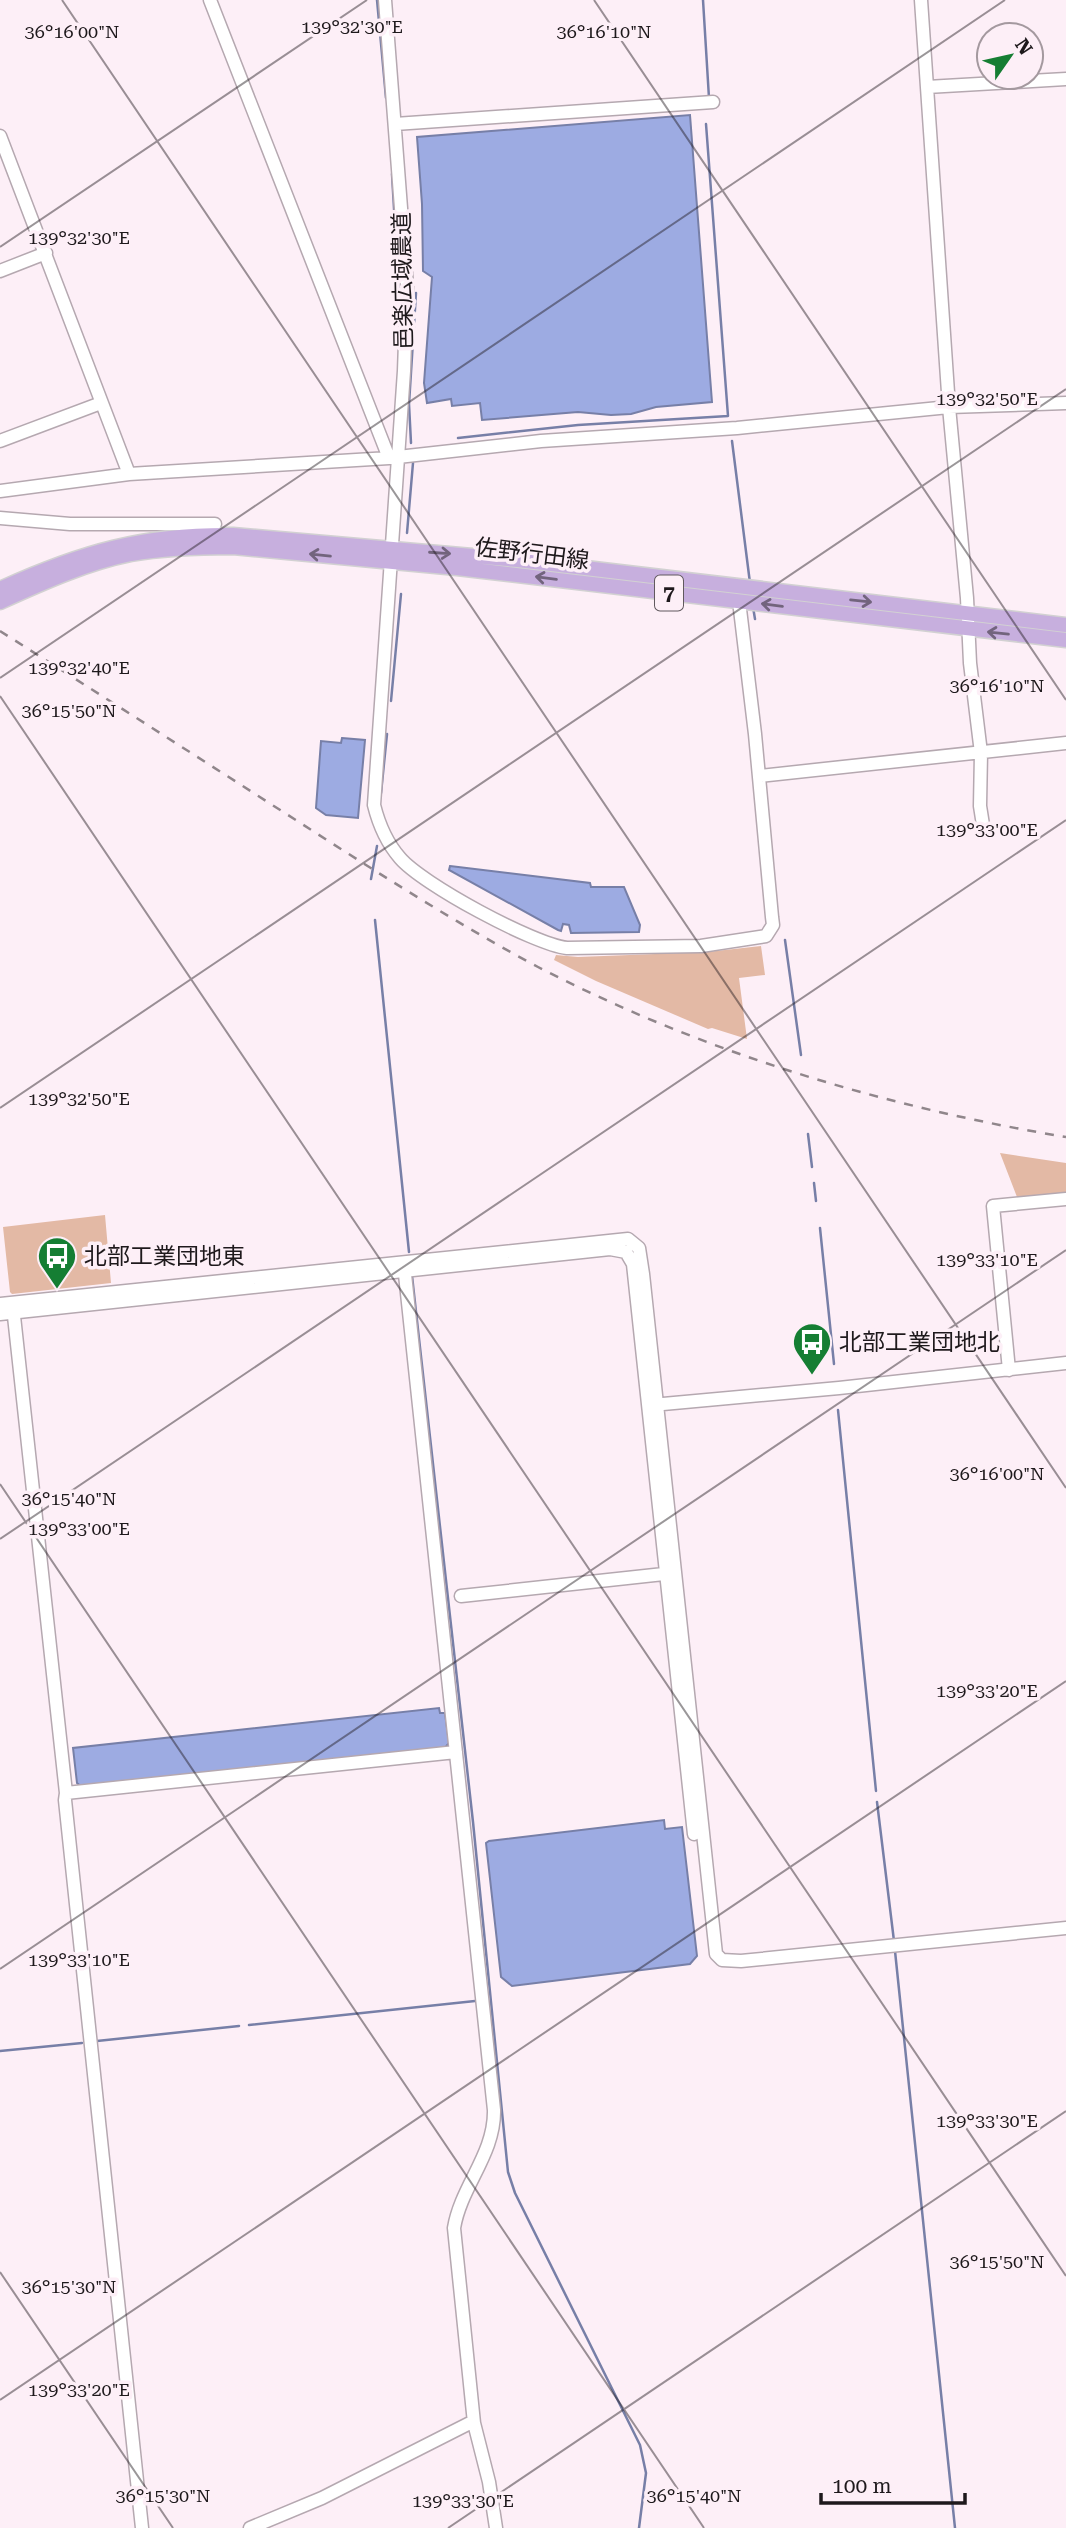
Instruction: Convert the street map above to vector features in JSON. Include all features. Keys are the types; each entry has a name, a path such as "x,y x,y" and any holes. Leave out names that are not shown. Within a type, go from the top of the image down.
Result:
{"main road":[{"name":"佐野行田線","path":"0,589 62,563 126,543 195,535 392,555 738,601 1066,640"},
{"name":"佐野行田線","path":"0,602 67,574 129,555 197,547 273,544"},
{"name":"佐野行田線","path":"392,555 518,560 1066,625"}],"street":[{"path":"210,0 394,458"},
{"name":"邑楽広域農道","path":"385,0 407,286 374,805 383,831 402,860 413,871 489,916 560,947 701,946 761,938 769,932 773,925 738,601"},
{"path":"921,0 948,407 981,753 980,806 983,825"},
{"path":"927,87 1066,79"},
{"path":"395,124 713,102"},
{"path":"0,136 130,474"},
{"path":"0,271 46,253"},
{"path":"0,441 101,403"},
{"path":"0,491 130,474 394,458 541,441 737,428 948,407 1066,403"},
{"path":"0,518 70,524 215,524"},
{"path":"759,776 1066,743"},
{"path":"1009,1370 993,1206 1066,1199"},
{"path":"0,1314 9,1307 404,1267 628,1239 636,1244 640,1253 653,1405 714,1950 722,1960 741,1961 1066,1928"},
{"path":"404,1267 494,2110 494,2129 490,2142 462,2200 454,2228 474,2423 489,2482 496,2528"},
{"path":"9,1307 66,1793 99,2138 142,2528"},
{"path":"653,1405 1066,1363"},
{"path":"461,1596 671,1574"},
{"path":"66,1793 456,1752"},
{"path":"250,2528 322,2498 428,2443 474,2423"}],"shaded area":[{"path":"761,946 765,975 739,978 747,1039 708,1029 554,960 556,955 578,957 707,952"},
{"path":"1000,1153 1066,1163 1066,1195 1022,1199 1017,1197"},
{"path":"105,1215 111,1283 12,1294 10,1292 3,1227"}],"water":[{"path":"690,115 712,402 656,407 631,414 578,412 482,420 480,403 452,406 451,399 427,403 424,383 432,277 423,271 417,137"},
{"path":"342,738 365,740 358,818 326,815 316,808 321,741 341,743"},
{"path":"450,866 590,883 591,887 624,887 640,925 639,932 571,933 569,925 563,924 561,931 558,930 449,870"},
{"path":"439,1708 440,1713 445,1713 449,1743 444,1749 83,1788 77,1783 73,1748"},
{"path":"664,1820 665,1829 682,1827 697,1956 690,1964 512,1986 501,1977 486,1843"}],"waterway":[{"path":"377,0 386,98"},
{"path":"703,0 709,98"},
{"path":"458,438 578,425 728,416 706,124"},
{"path":"392,174 399,294"},
{"path":"411,443 409,404 416,293"},
{"path":"732,441 750,583"},
{"path":"407,533 413,463"},
{"path":"391,701 401,594"},
{"path":"753,607 755,619"},
{"path":"381,793 387,734"},
{"path":"371,879 377,846"},
{"path":"375,920 409,1252"},
{"path":"785,940 801,1055"},
{"path":"808,1134 812,1167"},
{"path":"814,1183 816,1201"},
{"path":"820,1228 834,1364"},
{"path":"412,1276 473,1822 508,2172 515,2193 640,2445 646,2473 639,2528"},
{"path":"838,1410 876,1791"},
{"path":"877,1802 894,1941"},
{"path":"895,1951 955,2528"},
{"path":"249,2025 475,2001"},
{"path":"97,2041 239,2026"},
{"path":"0,2051 82,2043"}],"railway":[{"path":"0,631 439,910 504,949 600,997 664,1025 795,1073 930,1110 1066,1137"}],"place":[{"name":"北部工業団地東","path":"57,1290"},
{"name":"北部工業団地北","path":"812,1376"}]}
